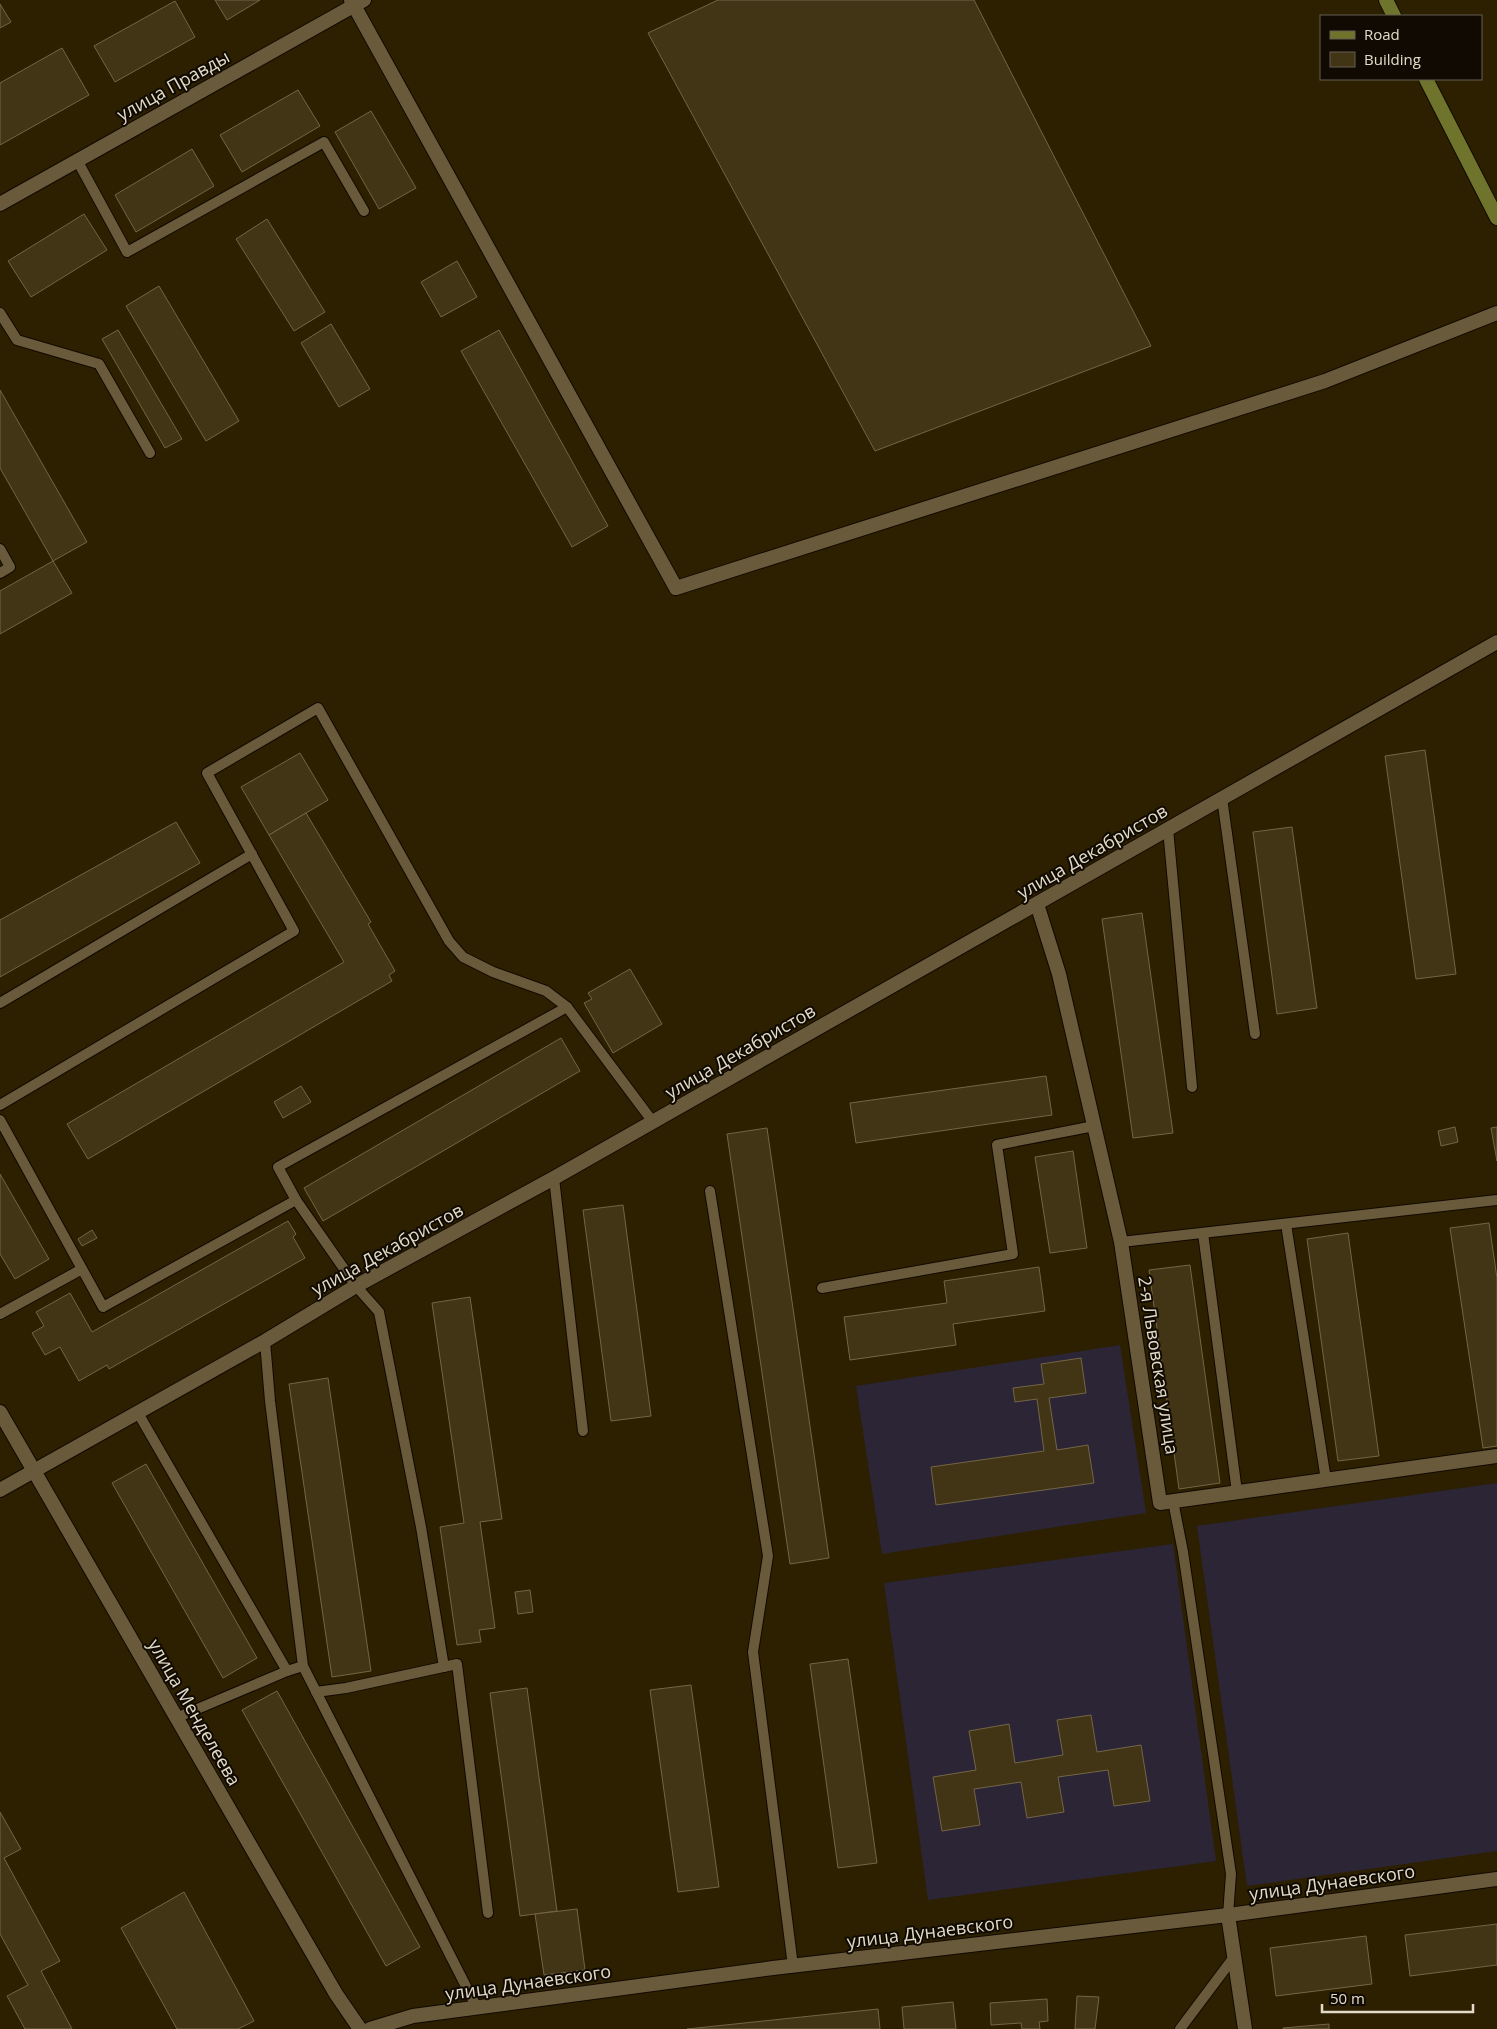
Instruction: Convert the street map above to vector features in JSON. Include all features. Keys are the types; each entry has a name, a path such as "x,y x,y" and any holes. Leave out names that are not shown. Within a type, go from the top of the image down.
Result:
{"main road":[{"path":"1386,0 1394,15"},
{"path":"1427,80 1497,218"}],"street":[{"name":"улица Правды","path":"0,204 356,2"},
{"path":"356,2 676,588 1325,381 1497,313"},
{"name":"улица Декабристов","path":"0,1490 265,1341 356,1286 554,1178 1497,642"},
{"name":"2-я Львовская улица","path":"1037,904 1059,974 1121,1242 1160,1503 1173,1501"},
{"name":"улица Менделеева","path":"0,1412 336,1994 360,2029"},
{"path":"1173,1501 1497,1456"},
{"name":"улица Дунаевского","path":"370,2029 413,2016 793,1966 1228,1915 1497,1879"},
{"path":"1228,1915 1245,2029"}],"lane":[{"path":"77,160 127,252 324,142 364,211"},
{"path":"0,313 16,340 99,364 150,453"},
{"path":"0,549 10,567 0,573"},
{"path":"0,1105 294,932 207,773 318,708 449,941 463,957 494,972 546,991 567,1007 653,1122"},
{"path":"1222,798 1255,1034"},
{"path":"1168,829 1192,1087"},
{"path":"0,1003 252,854"},
{"path":"444,1667 421,1527 379,1312 356,1286 296,1200 278,1167 567,1007"},
{"path":"0,1120 104,1307 296,1200"},
{"path":"822,1288 1012,1254 996,1145 1094,1126"},
{"path":"554,1178 583,1431"},
{"path":"710,1192 768,1556 754,1652 793,1966"},
{"path":"1121,1242 1496,1200 1497,1211"},
{"path":"1286,1224 1326,1480"},
{"path":"1203,1233 1238,1492"},
{"path":"0,1314 82,1269"},
{"path":"265,1341 270,1401 303,1666 477,2008"},
{"path":"138,1412 287,1671"},
{"path":"1173,1501 1184,1552 1231,1874 1228,1915"},
{"path":"316,1692 346,1688 457,1664 488,1913"},
{"path":"176,1718 303,1666"},
{"path":"1180,2029 1234,1957"}],"shaded area":[{"path":"1120,1345 1146,1513 882,1554 856,1386"},
{"path":"1497,1483 1497,1851 1247,1886 1197,1526"},
{"path":"1173,1544 1216,1861 928,1900 884,1583"}],"building":[{"path":"215,0 260,0 227,20"},
{"path":"718,0 974,0 1151,346 875,451 648,33"},
{"path":"175,1 195,37 115,82 94,46"},
{"path":"0,4 11,22 0,28"},
{"path":"62,48 89,95 0,145 0,83"},
{"path":"298,90 320,126 242,172 220,135"},
{"path":"371,111 416,188 379,209 335,132"},
{"path":"192,149 214,186 136,232 115,195"},
{"path":"84,214 107,250 31,297 8,261"},
{"path":"267,219 325,312 294,331 236,239"},
{"path":"457,261 477,297 441,317 421,282"},
{"path":"159,286 239,421 206,441 126,306"},
{"path":"331,324 370,389 339,407 301,343"},
{"path":"118,330 182,439 165,448 102,339"},
{"path":"499,330 608,526 572,547 461,351"},
{"path":"0,390 87,542 53,561 0,468"},
{"path":"53,561 72,593 0,634 0,591"},
{"path":"1425,750 1456,974 1416,979 1385,756"},
{"path":"300,753 328,800 269,835 241,787"},
{"path":"306,813 371,922 368,924 395,971 389,975 392,981 88,1159 67,1124 344,962 269,835"},
{"path":"176,822 200,863 0,977 0,920"},
{"path":"1292,827 1317,1008 1277,1014 1253,832"},
{"path":"1142,913 1173,1133 1133,1138 1102,919"},
{"path":"630,969 662,1024 613,1053 584,1003 592,999 588,993"},
{"path":"561,1038 580,1071 323,1221 304,1188"},
{"path":"1046,1076 1052,1115 856,1143 850,1103"},
{"path":"301,1086 311,1102 283,1118 274,1102"},
{"path":"1455,1127 1458,1142 1441,1146 1438,1131"},
{"path":"1497,1127 1497,1161 1491,1128"},
{"path":"767,1128 829,1558 790,1564 727,1134"},
{"path":"1073,1151 1087,1248 1050,1253 1035,1157"},
{"path":"0,1174 49,1259 15,1279 0,1254"},
{"path":"623,1205 651,1416 611,1421 583,1210"},
{"path":"288,1221 296,1234 293,1237 305,1258 109,1369 107,1365 79,1381 60,1347 45,1355 32,1333 44,1326 36,1312 70,1293 92,1332"},
{"path":"1489,1223 1497,1278 1497,1446 1483,1448 1450,1228"},
{"path":"92,1230 97,1238 82,1246 78,1239"},
{"path":"1348,1233 1379,1456 1338,1461 1307,1239"},
{"path":"1190,1265 1220,1483 1179,1489 1149,1270"},
{"path":"1039,1267 1045,1311 953,1324 956,1345 850,1360 844,1317 947,1303 944,1281"},
{"path":"470,1297 502,1519 480,1522 495,1628 479,1630 481,1642 457,1645 440,1527 464,1523 432,1303"},
{"path":"1081,1358 1086,1393 1049,1398 1057,1450 1088,1445 1094,1483 936,1505 931,1467 1044,1451 1037,1399 1015,1402 1013,1388 1044,1384 1041,1364"},
{"path":"328,1378 371,1671 332,1677 289,1384"},
{"path":"146,1464 257,1658 223,1678 112,1483"},
{"path":"530,1590 533,1612 518,1614 515,1592"},
{"path":"848,1659 877,1863 838,1868 810,1664"},
{"path":"691,1685 719,1887 678,1892 650,1690"},
{"path":"527,1688 557,1911 520,1916 490,1693"},
{"path":"277,1691 420,1947 386,1966 242,1710"},
{"path":"1091,1715 1097,1752 1141,1745 1150,1801 1114,1806 1108,1770 1058,1777 1064,1812 1027,1818 1021,1782 974,1789 980,1825 942,1831 933,1777 976,1770 969,1731 1009,1724 1015,1763 1063,1755 1057,1720"},
{"path":"0,1812 21,1849 4,1858 60,1961 41,1971 72,2029 25,2029 7,1996 28,1985 0,1934"},
{"path":"184,1892 254,2021 238,2029 177,2029 121,1928"},
{"path":"577,1909 585,1970 544,1975 535,1914"},
{"path":"1497,1924 1497,1965 1410,1976 1405,1935"},
{"path":"1366,1936 1372,1984 1276,1996 1270,1948"},
{"path":"1077,1996 1099,1997 1095,2029 1075,2029"},
{"path":"1047,1999 1048,2021 1039,2022 1040,2029 1022,2029 1021,2023 991,2025 990,2003"},
{"path":"953,2002 956,2029 904,2029 902,2007"},
{"path":"878,2009 880,2029 687,2029"},
{"path":"1329,2024 1329,2029 1283,2029 1283,2028"}]}
